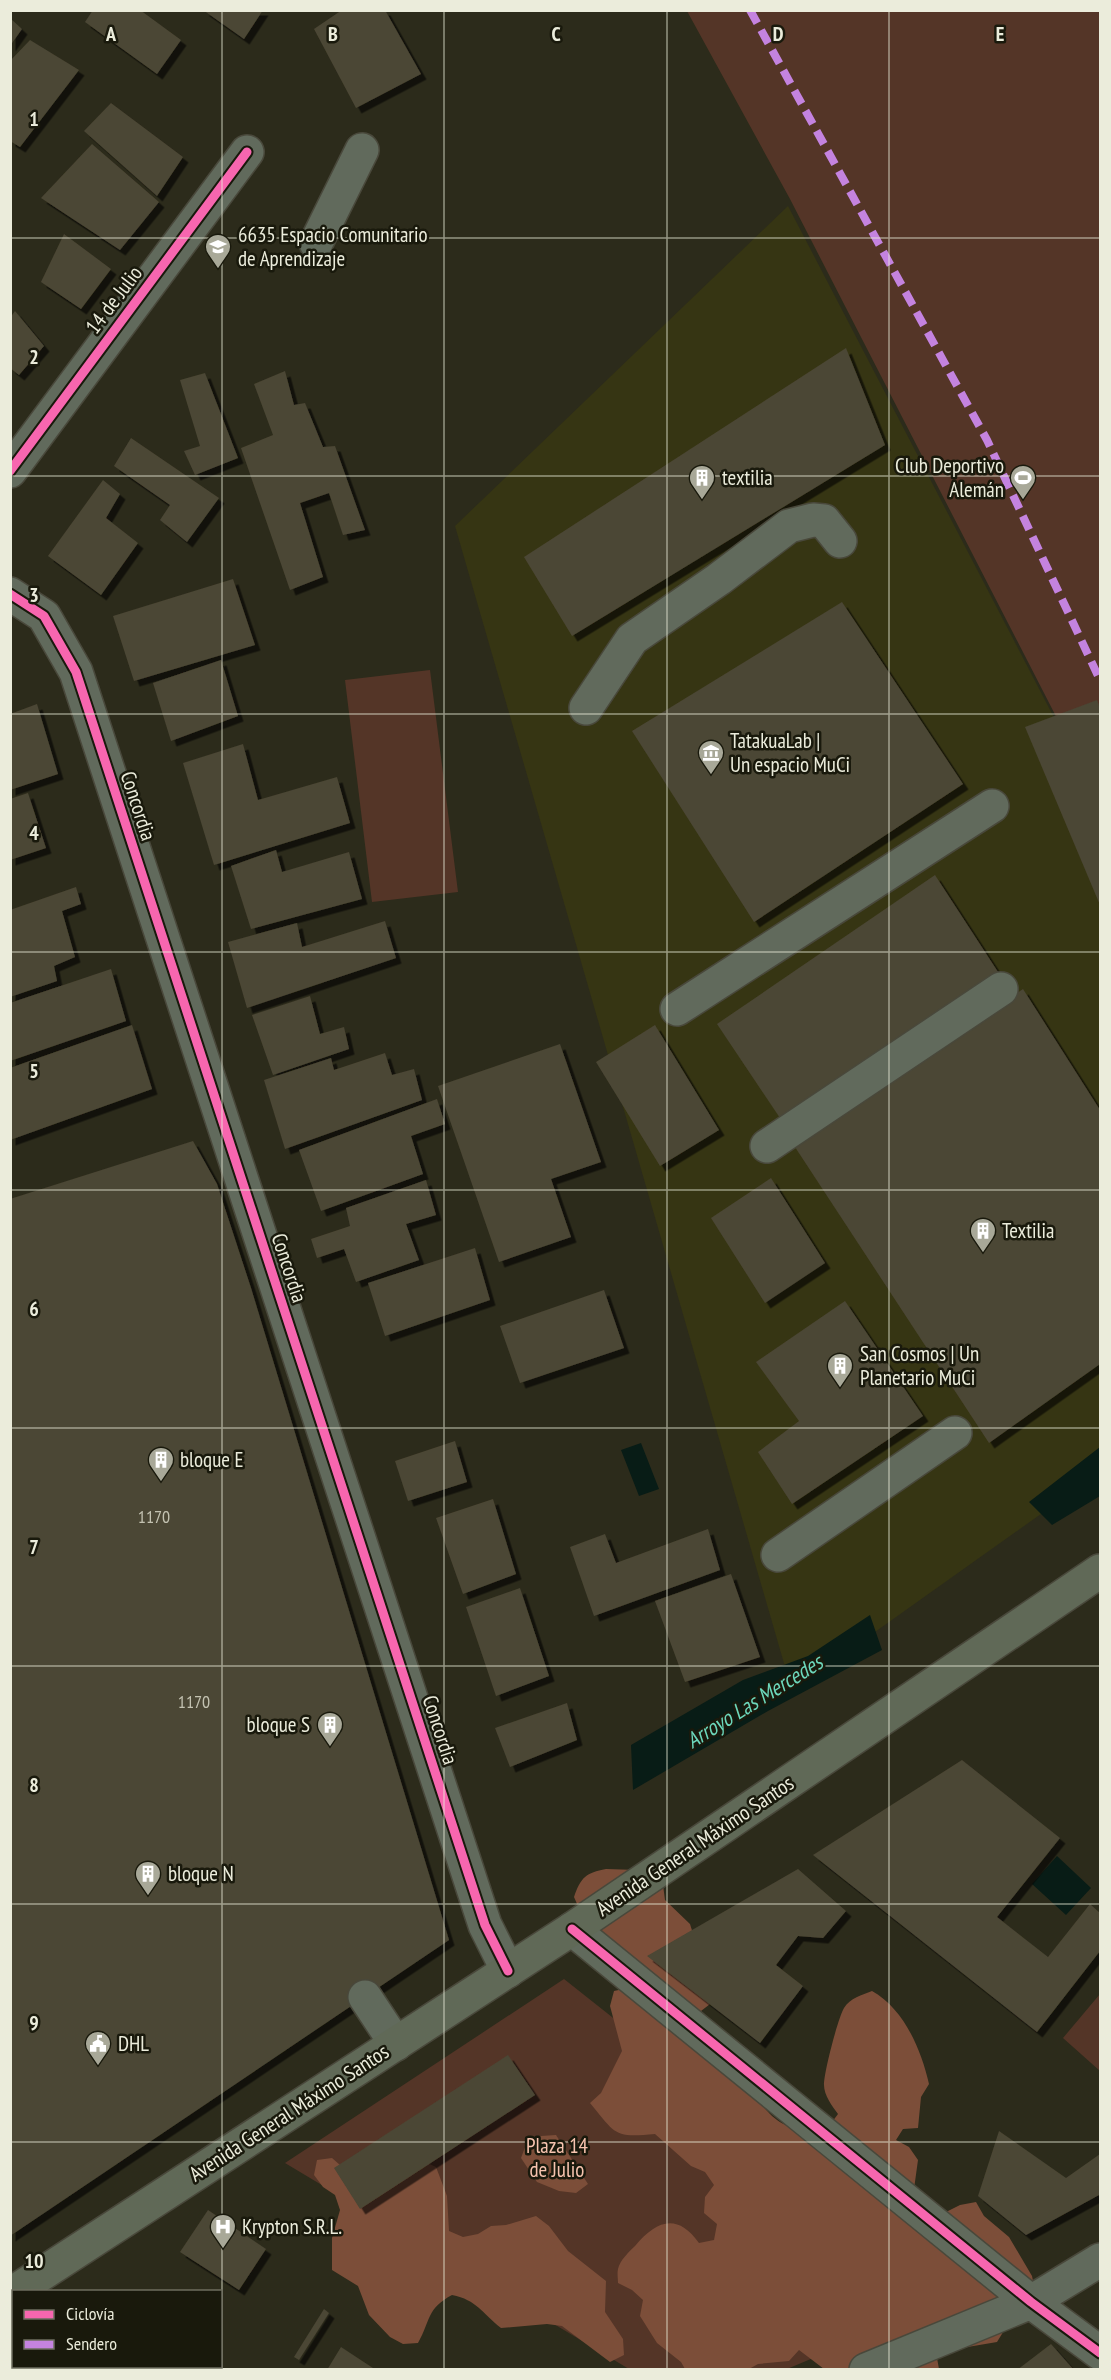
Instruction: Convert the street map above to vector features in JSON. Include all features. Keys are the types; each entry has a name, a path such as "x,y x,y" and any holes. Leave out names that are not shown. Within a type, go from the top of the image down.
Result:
{"main road":[{"name":"Avenida General Máximo Santos","path":"22,2290 572,1929 1101,1571"}],"street":[{"path":"316,243 362,150"},
{"name":"14 de Julio","path":"10,471 247,152"},
{"path":"586,708 632,639 719,579 789,526 813,520 824,521 840,541"},
{"name":"Concordia","path":"10,594 44,616 76,672 485,1925 508,1971"},
{"path":"676,1009 992,806"},
{"path":"767,1146 1001,989"},
{"path":"778,1555 956,1433"},
{"path":"572,1929 1031,2302 1101,2353"},
{"path":"365,1997 396,2044"},
{"path":"866,2370 1031,2302 1101,2260"}],"shaded area":[{"path":"788,206 1100,806 1100,1472 792,1691 455,526"}],"green space":[{"name":"Club Deportivo Alemán","path":"687,11 1100,11 1100,802 790,199"},
{"path":"430,670 458,892 372,902 345,680"},
{"path":"606,1869 637,1870 663,1885 665,1900 690,1924 714,2001 701,2011 762,2105 784,2124 799,2129 829,2126 838,2114 827,2096 824,2085 835,2033 844,2008 856,1997 872,1991 893,2008 910,2031 929,2084 921,2097 918,2128 903,2129 896,2140 909,2147 918,2160 914,2189 946,2212 960,2205 976,2202 984,2216 1009,2237 1032,2276 1035,2290 1033,2320 1005,2329 997,2342 950,2350 937,2358 939,2369 824,2369 799,2350 789,2361 758,2364 749,2369 685,2369 681,2362 657,2343 640,2316 643,2300 632,2290 618,2283 619,2266 643,2237 659,2226 675,2224 683,2227 699,2243 714,2240 717,2224 704,2213 705,2197 714,2185 705,2172 691,2166 655,2134 631,2135 617,2132 590,2103 601,2093 622,2051 610,2006 614,1991 628,1988 581,1913 574,1897 585,1877"},
{"name":"Plaza 14 de Julio","path":"564,1979 963,2295 787,2369 629,2369 285,2163"},
{"path":"1100,1994 1100,2071 1063,2038"},
{"path":"556,2135 588,2184 576,2193 559,2191 537,2182 521,2158 527,2142 541,2136"},
{"path":"332,2158 356,2179 421,2160 436,2167 447,2196 449,2231 463,2237 478,2234 491,2226 506,2225 536,2216 549,2226 568,2251 606,2281 605,2312 623,2339 624,2355 610,2362 562,2326 547,2324 501,2328 468,2300 452,2295 433,2310 418,2343 403,2344 390,2337 369,2315 358,2286 332,2270 332,2238 340,2210 335,2195 323,2187 314,2175 317,2160"}],"water":[{"path":"641,1443 659,1489 639,1496 621,1450"},
{"path":"1100,1447 1100,1496 1052,1525 1029,1502"},
{"name":"Arroyo Las Mercedes","path":"870,1615 882,1650 768,1711 633,1790 631,1745 743,1680 808,1656"},
{"path":"1057,1856 1091,1888 1066,1915 1032,1884"}],"building":[{"path":"93,10 140,10 181,40 157,74 85,22"},
{"path":"203,10 263,10 244,39"},
{"path":"342,10 385,10 421,74 356,108 314,29"},
{"path":"10,18 22,29 10,46"},
{"path":"30,40 79,70 20,147 10,141 10,61"},
{"path":"111,103 183,157 157,196 84,131"},
{"path":"92,144 159,202 120,250 41,198"},
{"path":"64,234 111,269 81,309 41,282"},
{"path":"15,311 44,346 19,375 10,368 10,318"},
{"name":"textilia","path":"846,348 885,445 572,636 524,557"},
{"path":"285,371 294,405 305,403 323,447 335,446 365,530 343,535 329,493 300,503 323,577 290,590 241,448 273,435 254,384"},
{"path":"205,373 238,458 195,475 184,451 200,446 180,380"},
{"path":"131,438 219,498 187,542 160,520 170,505 114,466"},
{"path":"103,480 120,494 106,518 138,543 101,595 48,556"},
{"path":"233,579 255,645 134,681 113,616"},
{"path":"842,602 963,784 754,922 632,731"},
{"path":"221,660 238,716 171,741 153,683"},
{"path":"1097,700 1100,708 1100,905 1025,727"},
{"path":"37,704 58,774 10,790 10,714"},
{"path":"243,744 258,800 337,777 350,823 214,865 183,763"},
{"path":"28,793 46,848 10,860 10,799"},
{"path":"276,850 282,872 349,852 362,899 251,929 231,866"},
{"path":"935,875 1000,975 780,1118 717,1024"},
{"path":"76,887 81,904 62,911 75,957 54,966 57,981 10,997 10,910"},
{"path":"385,921 396,958 247,1008 228,942 297,923 302,947"},
{"path":"111,969 126,1021 10,1061 10,1003"},
{"name":"Textilia","path":"1023,989 1100,1110 1100,1364 989,1443 793,1144"},
{"path":"310,996 320,1034 344,1027 349,1049 273,1075 252,1015"},
{"path":"132,1025 152,1089 10,1140 10,1068"},
{"path":"655,1025 719,1130 660,1166 596,1062"},
{"path":"560,1044 601,1162 551,1179 571,1237 499,1262 438,1086"},
{"path":"385,1053 392,1075 414,1069 422,1100 285,1149 264,1080 331,1058 334,1070"},
{"path":"437,1099 445,1124 411,1136 423,1174 321,1211 299,1150"},
{"path":"193,1141 217,1184 251,1288 449,1940 10,2236 10,1199"},
{"path":"771,1178 825,1263 765,1303 711,1218"},
{"path":"426,1180 436,1215 406,1224 419,1260 356,1282 344,1249 317,1258 311,1239 350,1226 346,1208"},
{"path":"475,1248 490,1300 385,1336 368,1283"},
{"path":"604,1290 624,1348 520,1383 500,1326"},
{"name":"San Cosmos | Un Planetario MuCi","path":"845,1301 923,1416 792,1504 758,1452 799,1421 756,1362"},
{"path":"455,1441 467,1482 408,1501 395,1461"},
{"path":"493,1499 516,1574 463,1594 436,1518"},
{"path":"708,1529 720,1570 594,1616 570,1547 605,1534 616,1563"},
{"path":"731,1574 760,1657 685,1682 655,1601"},
{"path":"520,1588 549,1676 496,1696 466,1607"},
{"path":"567,1703 577,1740 510,1767 495,1728"},
{"path":"962,1760 1060,1838 997,1917 1048,1957 1090,1904 1100,1913 1100,1951 1037,2032 813,1855"},
{"path":"798,1869 846,1911 823,1938 798,1936 776,1965 803,1986 760,2043 647,1956"},
{"path":"508,2055 535,2095 360,2209 334,2168"},
{"path":"999,2131 1066,2178 1100,2154 1100,2196 1026,2235 978,2196"},
{"name":"Krypton S.R.L.","path":"208,2210 266,2249 239,2290 180,2252"},
{"path":"324,2309 329,2313 299,2360 294,2357"},
{"path":"12,2331 12,2368 10,2366 10,2333"},
{"path":"1051,2344 1074,2370 1017,2370"},
{"path":"341,2347 376,2370 327,2370"},
{"path":"12,2368 80,2368 78,2370 15,2370"}],"marked path":[{"path":"750,10 987,440 1100,680"}],"cycle path":[{"path":"10,471 247,152"},
{"path":"10,594 44,616 76,672 485,1925 508,1971"},
{"path":"572,1929 1031,2302 1100,2353"}],"place":[{"name":"6635 Espacio Comunitario de Aprendizaje","path":"218,270"},
{"name":"textilia","path":"702,501"},
{"name":"Club Deportivo Alemán","path":"1023,501"},
{"name":"TatakuaLab | Un espacio MuCi","path":"711,776"},
{"name":"Textilia","path":"983,1254"},
{"name":"San Cosmos | Un Planetario MuCi","path":"840,1389"},
{"name":"bloque E","path":"161,1483"},
{"name":"bloque S","path":"330,1748"},
{"name":"bloque N","path":"148,1897"},
{"name":"DHL","path":"98,2067"},
{"name":"Krypton S.R.L.","path":"223,2250"}]}
